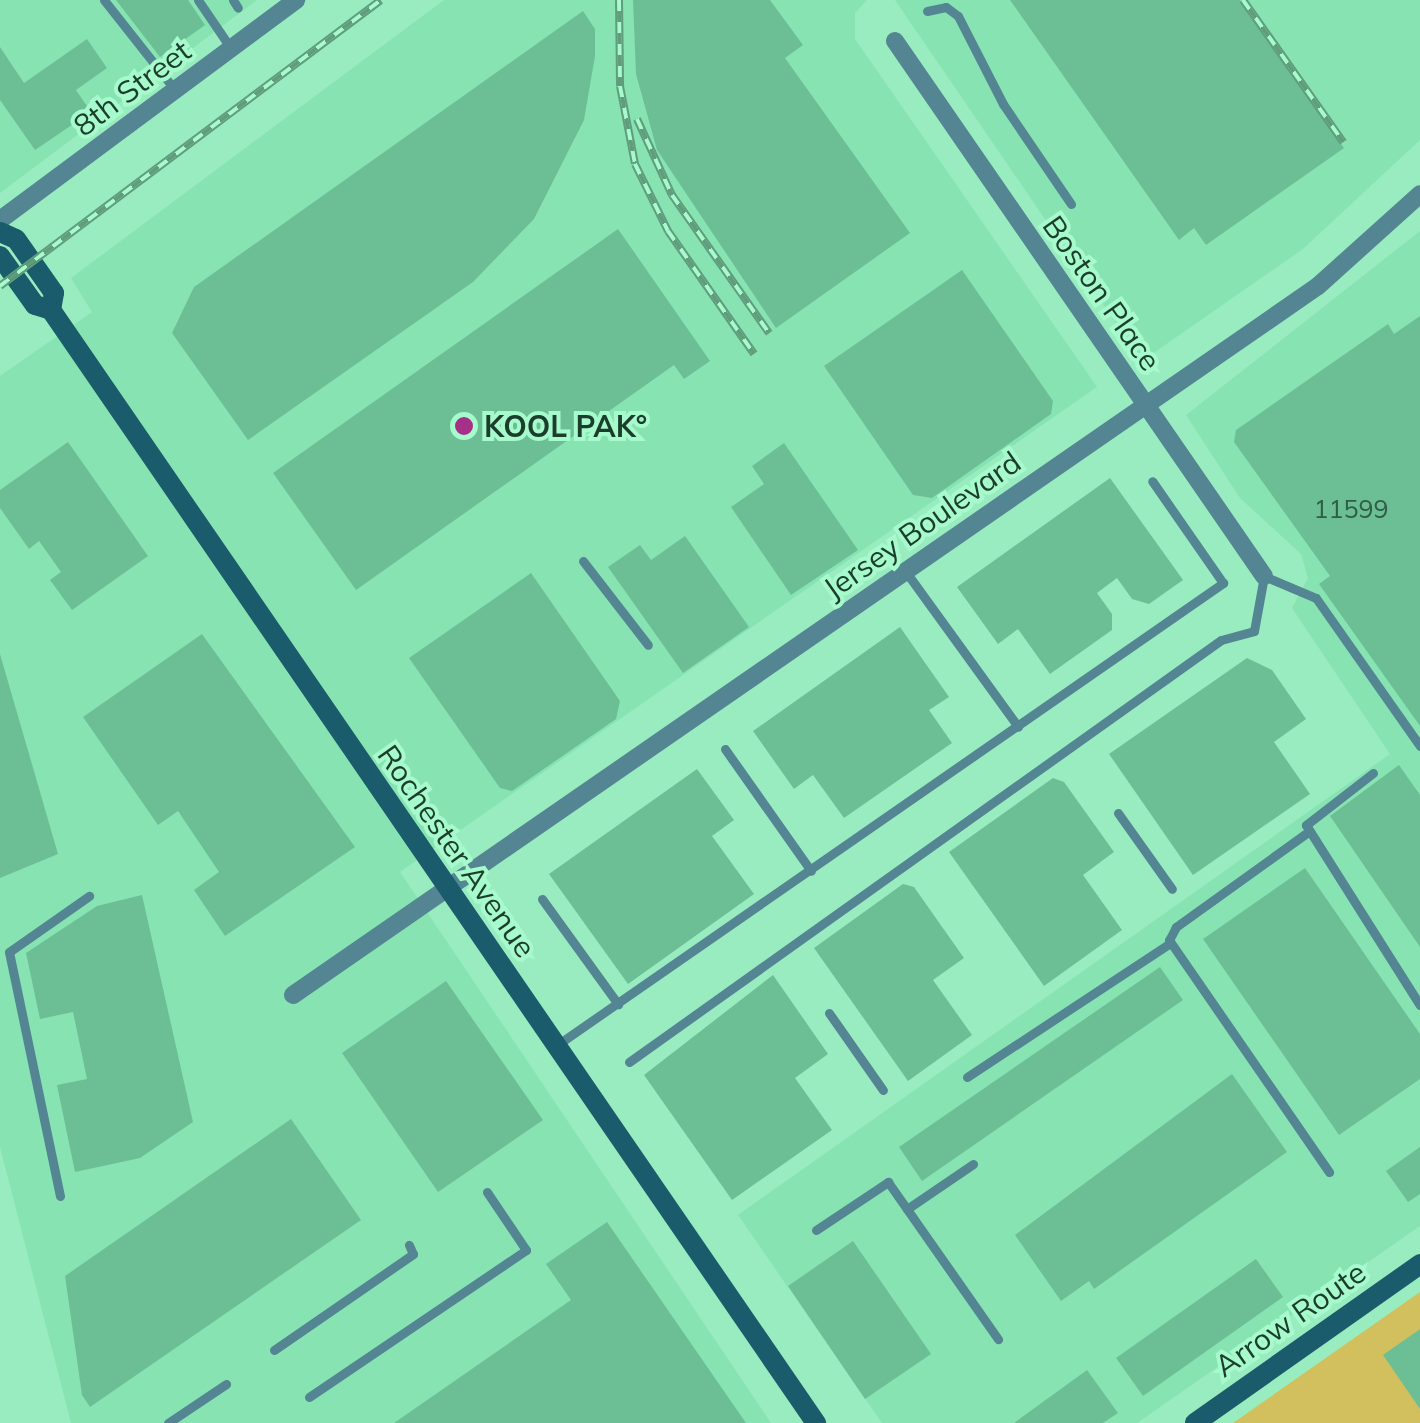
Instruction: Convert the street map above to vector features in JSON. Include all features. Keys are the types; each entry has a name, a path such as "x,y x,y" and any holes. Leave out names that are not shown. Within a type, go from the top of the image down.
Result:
{"main road":[{"name":"Rochester Avenue","path":"0,232 16,240 54,293 50,310"},
{"name":"Rochester Avenue","path":"0,256 34,305 50,310 816,1423"},
{"name":"Arrow Route","path":"1195,1423 1420,1264"}],"street":[{"name":"8th Street","path":"0,220 296,0"},
{"name":"Boston Place","path":"895,40 1264,576"},
{"name":"Jersey Boulevard","path":"293,995 1318,286 1420,194"}],"lane":[{"path":"104,0 175,90"},
{"path":"198,0 231,48"},
{"path":"927,12 940,4 958,16 1003,104 1071,204"},
{"path":"555,1046 1223,583 1152,481"},
{"path":"583,561 648,645"},
{"path":"905,570 1018,728"},
{"path":"629,1062 1221,640 1254,630 1264,576 1316,598 1420,746"},
{"path":"726,749 811,871"},
{"path":"966,1078 1170,943 1176,927 1308,832 1314,815 1374,773"},
{"path":"1118,813 1172,890"},
{"path":"1308,832 1420,1005"},
{"path":"60,1196 9,952 89,896"},
{"path":"542,899 618,1004"},
{"path":"1170,943 1329,1172"},
{"path":"829,1013 883,1090"},
{"path":"907,1209 973,1164"},
{"path":"816,1230 888,1182 998,1339"},
{"path":"309,1397 526,1250 487,1192"},
{"path":"274,1350 412,1254 410,1245"},
{"path":"168,1423 226,1384"}],"shaded area":[{"path":"0,0 257,0 0,193"},
{"path":"444,0 867,0 855,13 855,39 1097,387 400,872 771,1423 71,1423 0,1147 0,376 92,312 71,278"},
{"path":"895,0 1420,0 1420,140 1303,249 1142,361"},
{"path":"1420,231 1420,1226 1137,1423 882,1423 738,1215 1390,754 1292,608 1308,578 1301,554 1240,498 1186,415"},
{"path":"1420,1292 1420,1423 1233,1423"}],"building":[{"path":"116,0 188,0 205,25 160,57"},
{"path":"633,0 770,0 803,45 785,58 910,233 776,328 657,150 636,74"},
{"path":"1010,0 1240,0 1344,148 1206,245 1194,228 1179,240"},
{"path":"583,11 595,29 595,56 584,120 534,219 473,282 248,440 172,333 194,287"},
{"path":"87,39 107,68 76,90 91,112 35,150 0,100 0,47 24,83"},
{"name":"KOOL PAK°","path":"618,229 710,361 684,379 674,365 356,590 273,473"},
{"path":"962,270 1053,401 1051,414 932,498 913,495 824,366"},
{"path":"1420,316 1420,726 1319,584 1330,576 1234,442 1236,430 1388,324 1394,334"},
{"path":"68,442 148,556 72,610 50,580 61,572 39,541 29,549 0,508 0,490"},
{"path":"784,443 858,550 791,595 731,507 764,484 752,466"},
{"path":"1110,478 1183,580 1149,604 1132,599 1117,578 1097,593 1112,614 1112,630 1050,674 1018,629 998,644 957,587"},
{"path":"685,536 749,627 683,673 608,567 640,545 651,560"},
{"path":"531,573 620,701 616,719 512,791 500,788 409,658"},
{"path":"900,627 949,697 929,710 952,743 844,818 813,775 794,789 753,731"},
{"path":"202,634 355,847 225,936 194,890 219,872 178,811 158,825 83,717"},
{"path":"0,654 58,854 0,878"},
{"path":"1247,658 1272,670 1306,719 1274,742 1310,794 1193,875 1109,754"},
{"path":"1399,765 1420,795 1420,947 1330,816"},
{"path":"697,769 734,820 712,836 754,894 628,984 549,874"},
{"path":"1053,778 1064,782 1114,852 1083,875 1122,930 1044,986 949,852"},
{"path":"1305,868 1420,1034 1420,1079 1339,1135 1203,939"},
{"path":"903,884 914,887 964,958 933,980 972,1035 908,1081 814,948"},
{"path":"142,895 193,1122 140,1158 75,1172 57,1085 87,1079 73,1012 40,1019 26,953 97,906"},
{"path":"1160,967 1183,1000 922,1181 899,1147"},
{"path":"773,975 828,1054 795,1078 832,1130 732,1200 644,1075"},
{"path":"446,981 543,1120 438,1192 342,1053"},
{"path":"1232,1074 1287,1152 1094,1289 1089,1281 1061,1301 1015,1235"},
{"path":"291,1119 361,1220 90,1407 82,1395 65,1276"},
{"path":"1420,1147 1420,1194 1408,1202 1386,1171"},
{"path":"607,1222 746,1423 394,1423 571,1300 546,1264"},
{"path":"853,1241 931,1354 865,1399 788,1286"},
{"path":"1256,1259 1283,1297 1143,1396 1116,1358"},
{"path":"1420,1329 1420,1409 1383,1355"},
{"path":"1087,1370 1118,1413 1103,1423 1014,1423"}],"railway":[{"path":"0,286 381,0"},
{"path":"619,0 620,86 635,164 668,231 754,354"},
{"path":"1243,0 1343,142"},
{"path":"637,119 672,195 769,333"}],"place":[{"name":"KOOL PAK°","path":"464,426"}]}
